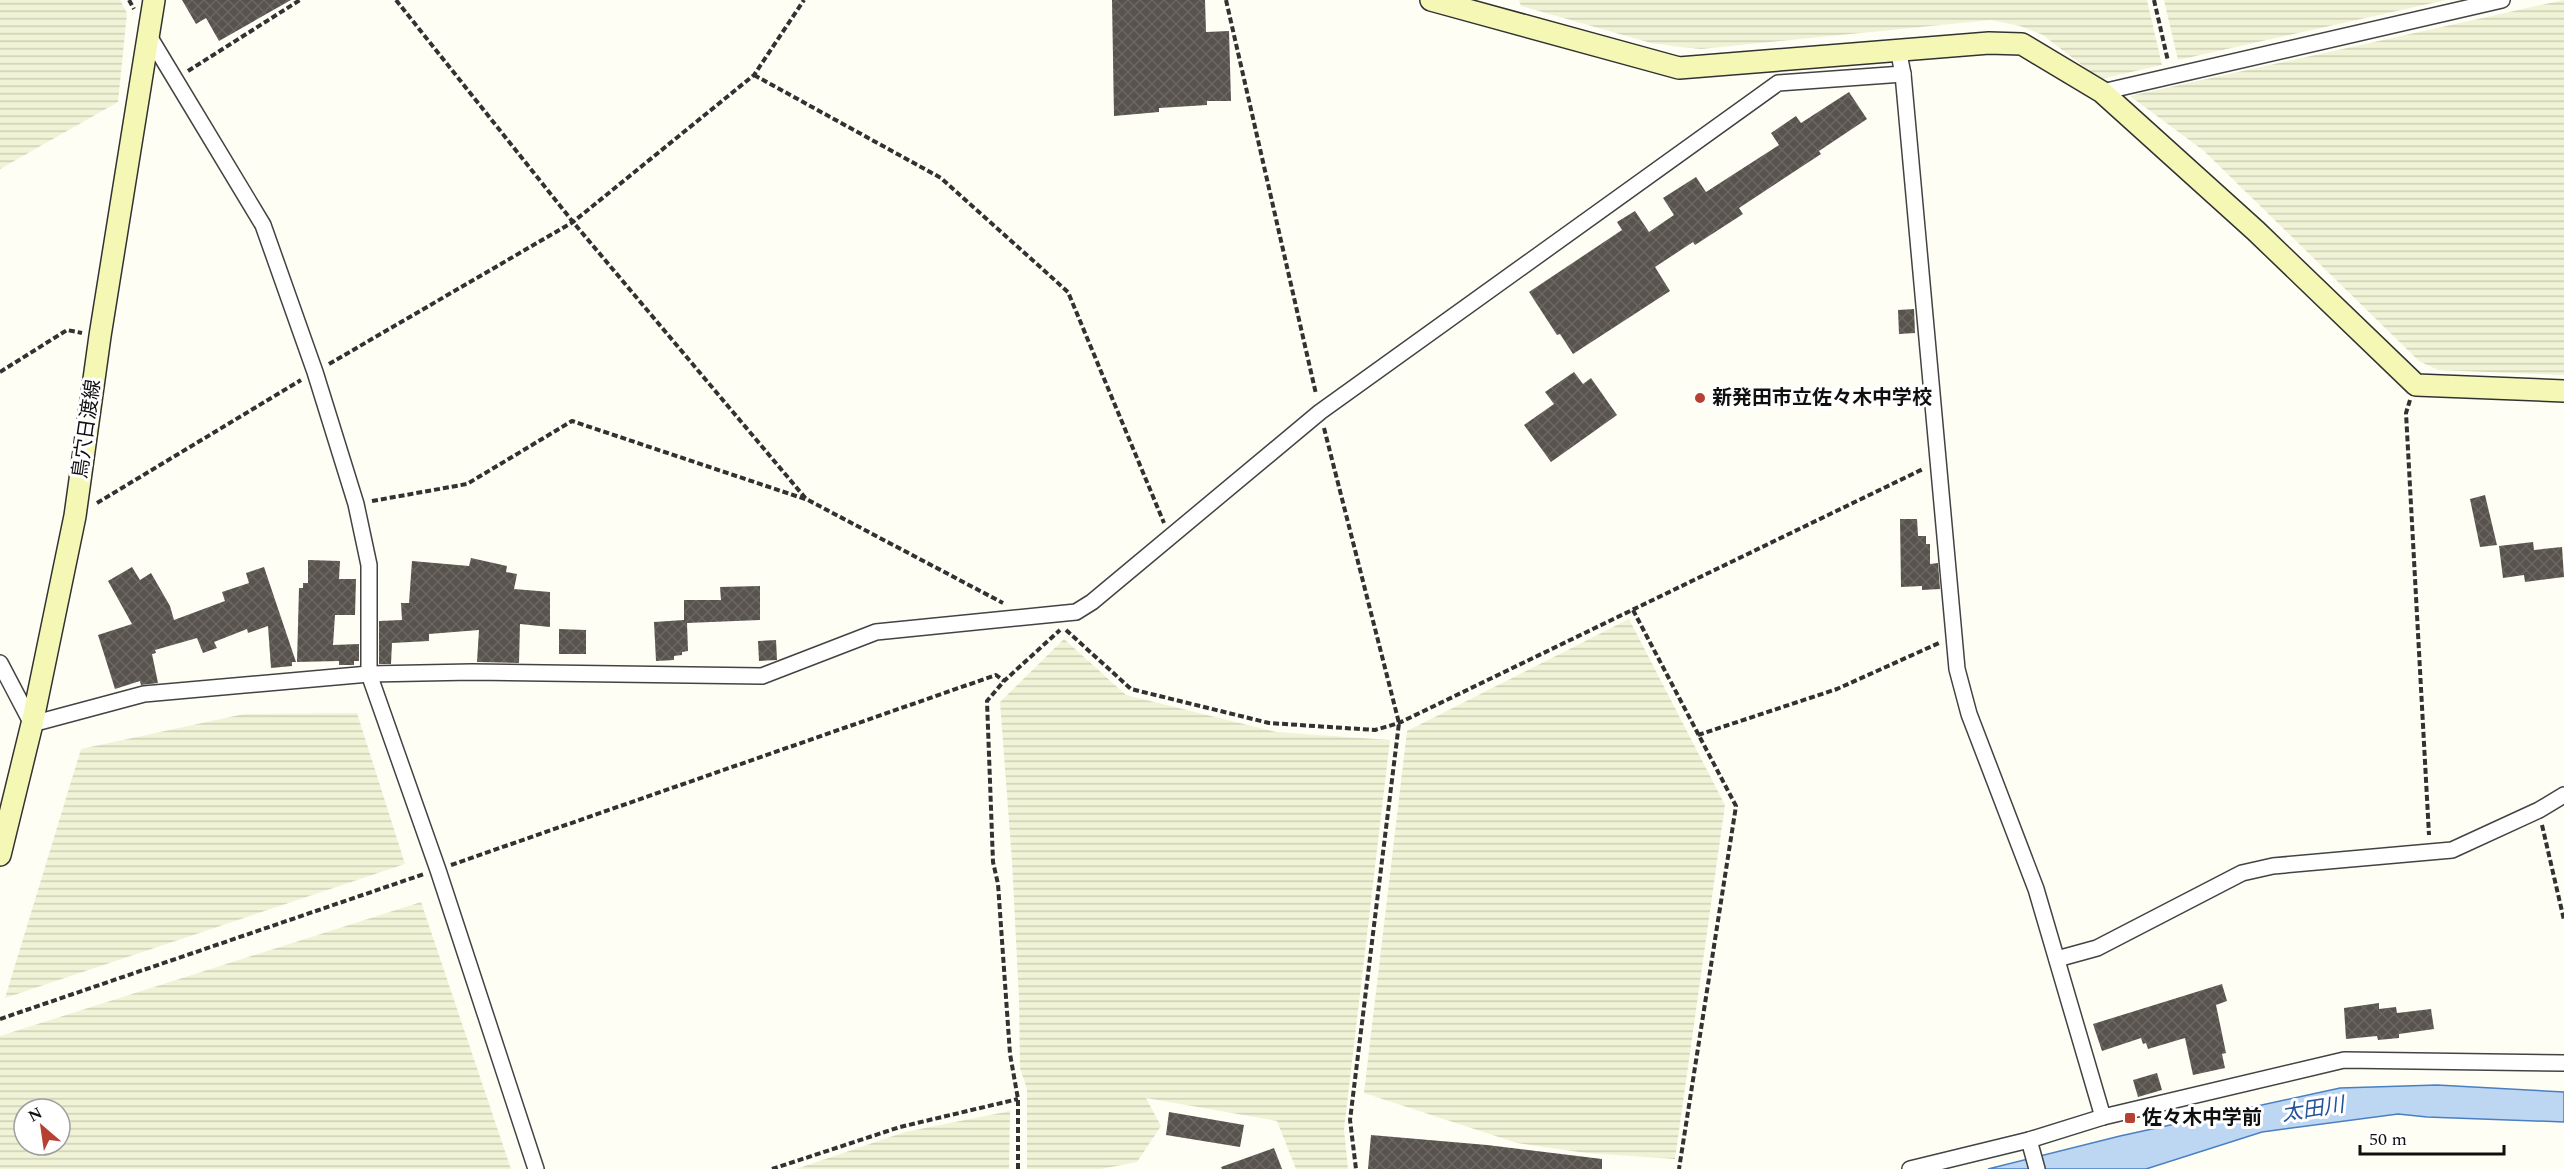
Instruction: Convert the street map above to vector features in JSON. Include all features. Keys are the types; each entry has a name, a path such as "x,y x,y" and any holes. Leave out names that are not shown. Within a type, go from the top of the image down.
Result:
{"street":[{"name":"鳥穴日渡線","path":"0,855 32,724 75,516 100,336 154,0"},
{"path":"1431,0 1679,69 1898,49 1989,43 2022,44 2102,92 2256,231 2416,386 2564,391"},
{"path":"2102,92 2171,74 2502,0"},
{"path":"148,36 263,225 315,372 356,504 369,565 369,674 438,870 536,1169"},
{"path":"1898,49 1903,74 1957,669 1969,714 2036,889 2103,1117"},
{"path":"0,663 32,724 144,694 369,674 472,672 762,676 876,632 1076,612 1092,602 1320,412 1778,82 1903,74"},
{"path":"2057,959 2097,948 2242,873 2273,866 2452,850 2539,810 2564,795"},
{"path":"1910,1169 2030,1146 2103,1117 2344,1060 2564,1063"},
{"path":"2030,1146 2037,1169"}],"path":[{"path":"175,80 300,0"},
{"path":"396,0 573,222 808,500"},
{"path":"75,516 315,372 573,222 754,75 804,0"},
{"path":"1226,0 1320,412 1399,723 1350,1120 1356,1169"},
{"path":"2154,0 2171,74"},
{"path":"754,75 941,178 1068,292 1170,537"},
{"path":"0,372 67,330 100,336"},
{"path":"2416,386 2406,413 2430,851"},
{"path":"356,504 467,484 572,421 808,500 1027,616"},
{"path":"1063,627 1131,689 1269,723 1375,730 1399,723 1937,462"},
{"path":"1018,1169 1018,1099 1010,1054 998,884 993,862 987,701 1004,681 1092,602"},
{"path":"1633,610 1736,806 1679,1169"},
{"path":"1698,735 1837,689 1954,636"},
{"path":"0,1019 438,870 996,675 1004,681"},
{"path":"2539,810 2564,920"},
{"path":"772,1169 900,1127 1018,1099"}],"green space":[{"path":"0,0 120,0 127,13 118,102 0,169"},
{"path":"1519,0 2147,0 2162,65 2100,79 2043,35 2020,26 1991,20 1701,49 1681,47 1651,43 1521,6"},
{"path":"2164,0 2446,0 2178,60"},
{"path":"2564,0 2564,375 2438,370 2419,361 2204,151 2130,96"},
{"path":"1629,619 1725,805 1675,1159 1586,1153 1517,1143 1364,1093 1407,731"},
{"path":"1064,639 1126,695 1276,732 1390,740 1344,1129 1348,1169 1296,1169 1277,1121 1146,1098 1161,1126 1137,1162 1101,1169 1027,1169 1027,1089 1020,1068 1012,861 1000,702"},
{"path":"357,713 405,864 5,998 81,749 244,714"},
{"path":"421,902 511,1169 0,1169 0,1036"},
{"path":"1010,1111 1009,1169 796,1169 905,1132"}],"water":[{"name":"太田川","path":"2437,1085 2564,1092 2564,1122 2398,1114 2262,1132 2146,1169 1988,1169 2120,1136 2340,1088"}],"building":[{"path":"182,0 291,0 219,41 206,18 196,24"},
{"path":"1112,0 1205,0 1206,32 1229,31 1231,101 1207,101 1207,105 1159,108 1159,112 1114,116"},
{"path":"1849,92 1867,119 1819,151 1821,154 1739,208 1743,214 1695,245 1693,242 1655,267 1670,291 1573,354 1560,334 1557,335 1529,292 1622,230 1617,222 1635,211 1649,232 1674,215 1663,198 1696,177 1706,192 1779,145 1771,133 1796,116 1801,123"},
{"path":"1914,309 1915,333 1899,334 1898,310"},
{"path":"1574,372 1583,384 1591,378 1617,415 1551,462 1524,425 1554,404 1545,392"},
{"path":"2485,495 2497,545 2480,547 2470,499"},
{"path":"1900,519 1917,519 1918,536 1926,536 1926,544 1930,544 1930,564 1938,563 1940,589 1922,590 1922,586 1901,587"},
{"path":"2533,542 2534,550 2562,547 2564,577 2525,582 2524,575 2503,578 2499,546"},
{"path":"471,558 507,566 506,572 517,574 514,589 550,592 550,627 520,624 519,663 477,662 479,630 429,634 429,641 392,643 391,664 379,664 379,621 402,620 401,603 409,603 412,561 469,566"},
{"path":"308,560 340,561 339,579 356,579 355,615 335,615 333,645 359,644 359,661 354,661 354,665 339,665 339,661 297,662 299,588 303,588 303,583 308,583"},
{"path":"132,567 140,580 151,573 170,606 174,620 225,601 222,592 249,583 246,573 264,567 296,662 292,662 292,666 271,668 268,626 248,633 247,629 214,642 217,648 203,653 197,638 155,650 156,653 152,654 158,683 141,685 140,681 115,689 98,635 132,624 108,581"},
{"path":"760,586 760,620 687,623 688,651 674,656 674,660 656,661 654,622 684,620 684,600 721,600 720,587"},
{"path":"559,629 586,630 586,654 559,654"},
{"path":"776,640 777,660 759,661 758,641"},
{"path":"2222,984 2227,1001 2216,1005 2226,1053 2222,1054 2225,1068 2193,1075 2185,1038 2148,1049 2141,1038 2102,1051 2093,1024"},
{"path":"2379,1003 2379,1009 2396,1007 2397,1013 2431,1009 2434,1029 2399,1034 2399,1038 2378,1040 2377,1036 2346,1039 2344,1008"},
{"path":"2157,1073 2162,1090 2138,1097 2133,1080"},
{"path":"1169,1112 1244,1125 1240,1147 1166,1135"},
{"path":"1371,1135 1487,1145 1602,1159 1602,1169 1368,1169"},
{"path":"1274,1148 1282,1169 1222,1169 1221,1167"}],"place":[{"name":"新発田市立佐々木中学校","path":"1700,398"},
{"name":"佐々木中学前","path":"2130,1118"}]}
